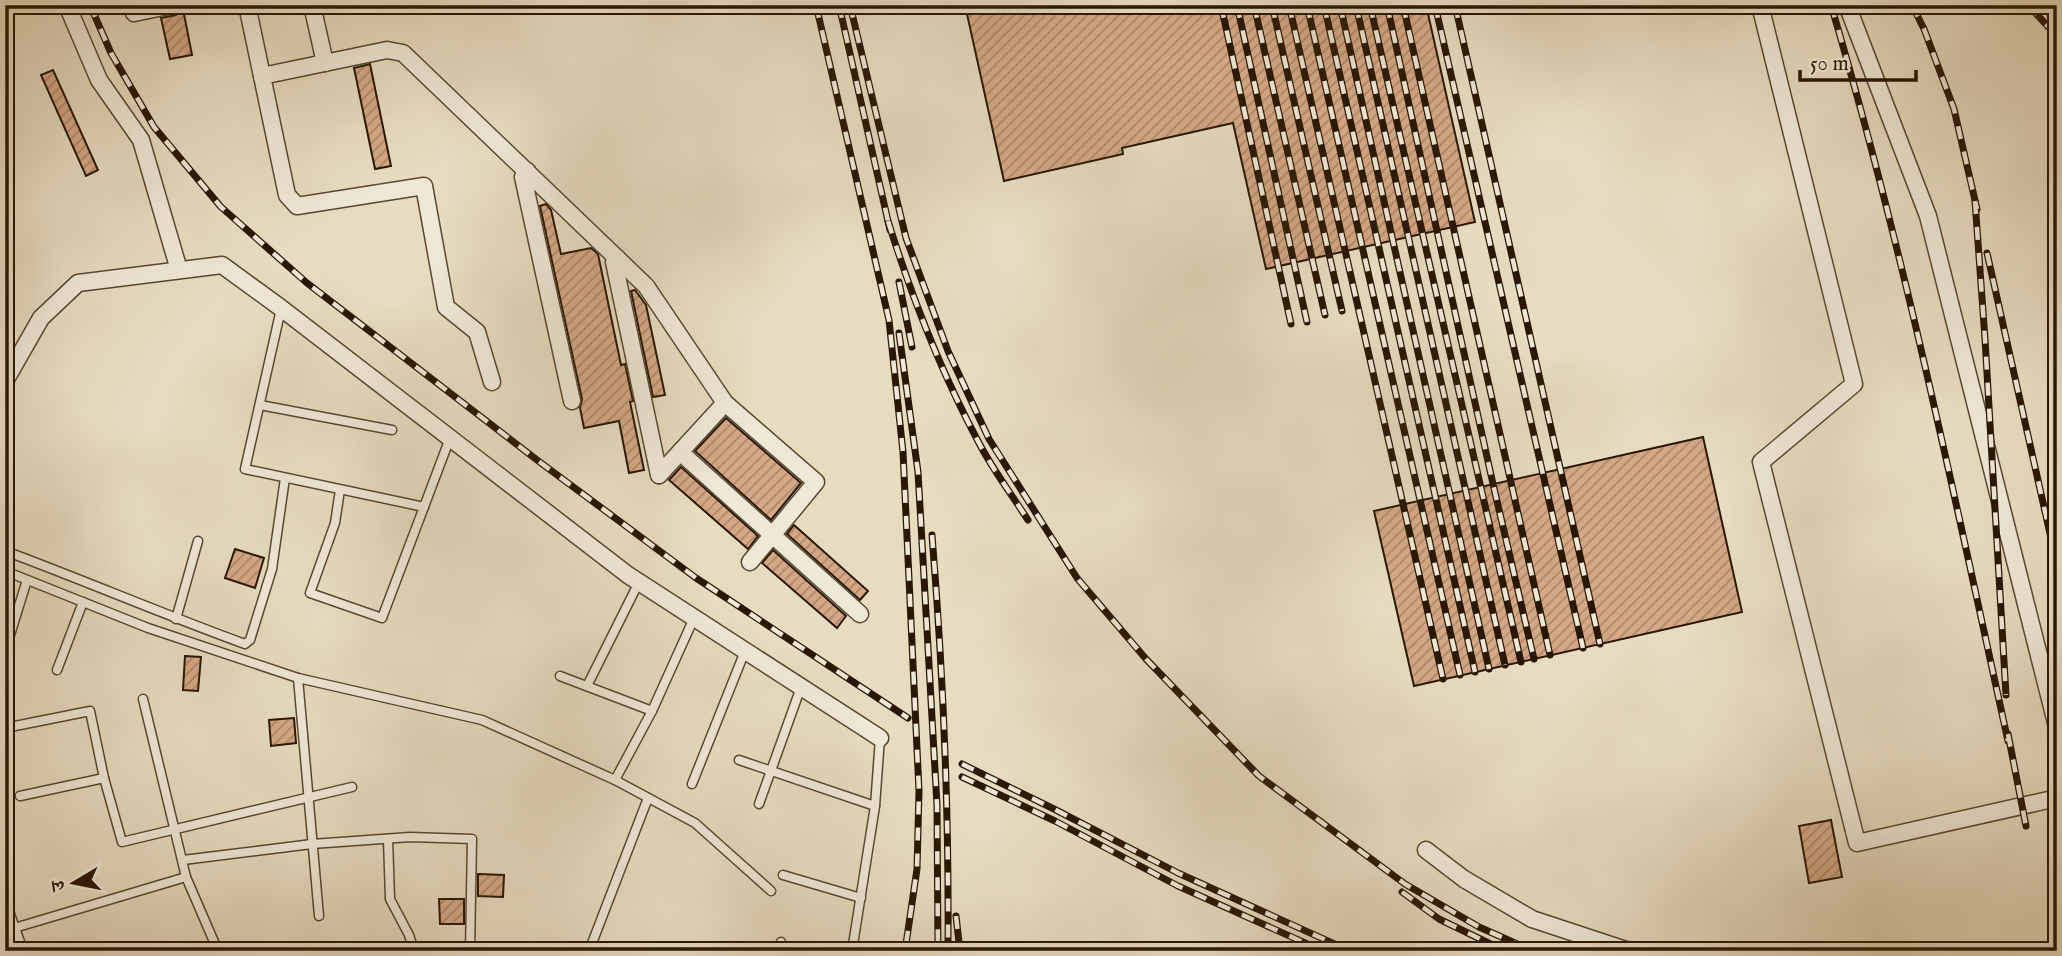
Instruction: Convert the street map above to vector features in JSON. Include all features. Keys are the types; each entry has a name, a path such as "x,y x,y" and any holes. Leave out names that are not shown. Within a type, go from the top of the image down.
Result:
{"street":[{"path":"67,5 99,80 141,140 179,270"},
{"path":"247,5 287,195 297,206 424,186 446,307 477,332 492,382"},
{"path":"312,5 325,63"},
{"path":"1760,5 1854,384 1761,462 1857,843 2057,798"},
{"path":"1847,5 1928,216 2057,727"},
{"path":"134,13 170,6"},
{"path":"262,76 387,50 403,53 646,286 725,403 816,482 750,562"},
{"path":"527,171 523,177 572,401"},
{"path":"617,258 614,262 659,475 725,403"},
{"path":"5,381 41,318 78,283 222,265 639,582 880,738"},
{"path":"680,452 860,614"},
{"path":"1426,850 1464,879 1532,919 1629,951"},
{"path":"5,912 13,940"}],"lane":[{"path":"281,308 245,470 424,508"},
{"path":"260,405 392,430"},
{"path":"340,490 335,523 310,593 382,618 450,438"},
{"path":"5,551 245,644 250,640 272,569 285,478"},
{"path":"176,619 198,541"},
{"path":"5,571 148,628 298,678 482,720 615,780 695,823 772,891"},
{"path":"5,650 27,580"},
{"path":"587,686 639,582"},
{"path":"57,670 83,602"},
{"path":"615,780 652,711 694,618"},
{"path":"692,784 745,651"},
{"path":"561,676 652,711"},
{"path":"298,678 319,916"},
{"path":"759,804 801,687"},
{"path":"143,699 186,877 218,951"},
{"path":"5,728 90,711 104,778 122,842 352,787"},
{"path":"852,951 875,806 880,738"},
{"path":"739,760 875,806"},
{"path":"20,796 104,778"},
{"path":"589,951 648,798"},
{"path":"183,860 312,844 410,837 472,839 470,951"},
{"path":"387,839 390,899 410,935 414,951"},
{"path":"783,875 861,898"},
{"path":"13,940 186,877"},
{"path":"549,951 557,951"}],"building":[{"path":"965,5 1426,5 1475,222 1266,269 1233,123 1122,148 1123,154 1004,181"},
{"path":"183,9 192,55 170,59 161,18 176,15"},
{"path":"370,64 391,166 375,169 354,68"},
{"path":"53,70 98,170 86,176 41,75"},
{"path":"546,204 551,210 561,254 591,248 598,254 621,365 625,364 633,401 630,402 644,470 629,473 619,421 584,428 580,408 582,399 540,206"},
{"path":"635,290 646,305 665,395 653,397 631,291"},
{"path":"726,418 801,483 771,520 695,451"},
{"path":"1703,437 1742,612 1414,686 1374,511"},
{"path":"681,467 758,536 748,549 669,480"},
{"path":"794,525 868,591 860,600 787,534"},
{"path":"235,549 264,558 255,588 225,578"},
{"path":"773,550 846,616 837,628 762,563"},
{"path":"185,656 201,657 198,691 183,690"},
{"path":"294,718 296,743 271,746 269,720"},
{"path":"1831,820 1842,877 1809,883 1799,826"},
{"path":"478,874 504,875 503,897 478,896"},
{"path":"439,899 464,899 464,924 440,924"}],"railway":[{"path":"90,5 111,53 154,127 221,207 307,283 696,578 908,718"},
{"path":"816,5 889,320 903,452 919,791 917,869 905,951"},
{"path":"839,5 890,230"},
{"path":"850,5 906,238 948,351 989,439 1077,578 1146,659 1259,776 1405,884 1479,927 1533,951"},
{"path":"1221,5 1291,324"},
{"path":"1237,5 1307,322"},
{"path":"1254,5 1325,315"},
{"path":"1272,5 1342,311"},
{"path":"1289,5 1443,679"},
{"path":"1307,5 1460,675"},
{"path":"1324,5 1475,672"},
{"path":"1340,5 1489,669"},
{"path":"1356,5 1505,665"},
{"path":"1370,5 1521,662"},
{"path":"1387,5 1534,659"},
{"path":"1403,5 1550,655"},
{"path":"1435,5 1583,648"},
{"path":"1455,5 1600,644"},
{"path":"1831,5 1904,279 2008,741"},
{"path":"1912,5 1924,29 1954,109 1977,209"},
{"path":"2028,5 2057,36"},
{"path":"1975,201 2006,695"},
{"path":"888,221 917,306 952,389 984,453 1028,520"},
{"path":"1987,253 2053,547"},
{"path":"899,282 912,347"},
{"path":"899,333 918,472 937,805 938,951"},
{"path":"932,535 945,739 948,944"},
{"path":"2008,734 2026,826"},
{"path":"962,764 1178,873 1350,951"},
{"path":"962,777 1055,821 1178,886 1323,951"},
{"path":"1402,892 1439,919 1505,951"},
{"path":"956,916 960,951"}]}
